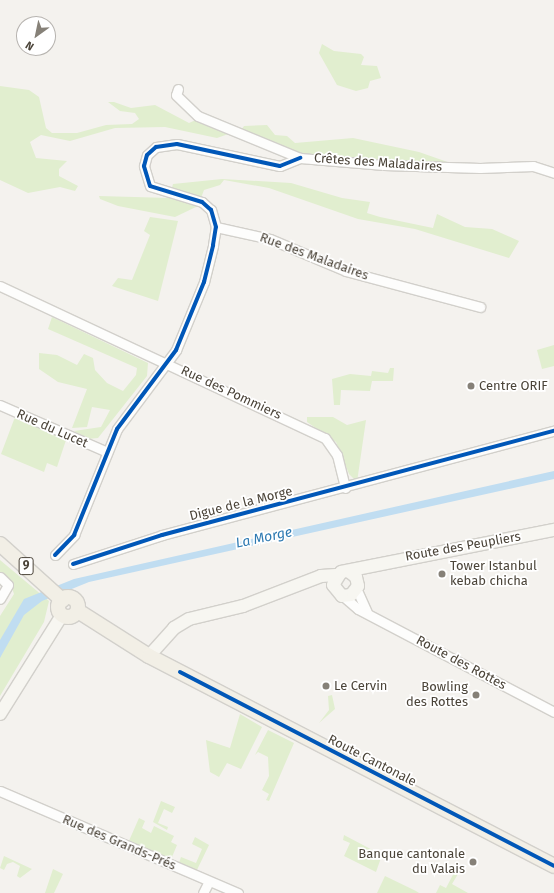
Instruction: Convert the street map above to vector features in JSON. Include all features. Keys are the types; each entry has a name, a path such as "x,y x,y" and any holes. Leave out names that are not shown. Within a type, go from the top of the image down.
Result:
{"main road":[{"name":"9","path":"0,544 57,595"},
{"name":"Route Cantonale","path":"57,595 75,600 78,611 149,656 554,866"},
{"path":"57,595 58,606 62,615 71,617 78,611"}],"street":[{"name":"Crêtes des Maladaires","path":"178,90 176,95 198,116 300,158 384,166 480,168 533,166 554,173"},
{"path":"55,555 74,535 105,451 117,429 168,363 204,282 216,227 211,210 202,202 150,186 144,166 147,155 156,147 177,144 280,166 300,158"},
{"name":"Rue des Maladaires","path":"216,227 270,239 346,271 480,307"},
{"name":"Rue des Pommiers","path":"0,286 168,363 325,438 337,455 345,488"},
{"name":"Rue du Lucet","path":"0,405 105,451"},
{"name":"Digue de la Morge","path":"73,564 162,534 345,488 554,431"},
{"name":"Route des Peupliers","path":"336,575 427,552 554,530"},
{"path":"312,580 334,588 343,596 358,587 372,566"},
{"path":"348,571 358,587 368,613"},
{"path":"149,656 179,623 247,604 312,580 336,575 334,588"},
{"path":"0,578 8,585 1,598"},
{"name":"Route des Rottes","path":"343,596 368,613 554,712"},
{"path":"0,714 62,615"},
{"name":"Rue des Grands-Prés","path":"0,791 238,893"},
{"path":"203,893 209,881"}],"green space":[{"path":"322,44 334,51 361,54 364,57 361,65 377,66 381,78 370,81 368,88 356,91 337,85 319,53"},
{"path":"0,86 29,90 39,97 46,128 52,133 77,133 106,125 132,124 139,119 135,113 120,111 108,102 114,102 131,108 155,105 189,123 198,119 234,132 217,138 165,127 115,128 70,141 41,135 30,142 36,158 67,161 59,169 59,176 78,186 75,191 60,187 28,193 0,180"},
{"path":"267,125 275,135 287,136 295,143 353,138 419,152 459,166 302,156 240,132 244,126"},
{"path":"222,179 291,183 342,198 370,202 367,213 380,217 433,228 437,214 465,227 492,229 519,241 509,258 415,229 358,219 269,188 224,180 220,185 204,190 201,198 171,191 173,184"},
{"path":"99,196 170,198 198,206 175,217 118,206 100,199"},
{"path":"150,217 178,221 158,301 112,286 118,278 132,280 150,235 144,231"},
{"path":"52,317 148,363 147,376 98,438 87,439 74,431 101,427 110,410 92,407 87,427 72,428 87,389 58,382 39,369 39,353 57,355 77,365 84,354 93,358 95,370 107,383 123,391 136,375 137,368 48,329"},
{"path":"554,345 554,366 542,369 537,350"},
{"path":"390,368 394,368 393,381 372,381 370,391 341,390 340,405 334,405 332,379 350,374 371,376 372,371 388,373"},
{"path":"15,417 66,440 57,467 47,463 44,472 1,454"},
{"path":"307,417 333,417 347,425 366,420 357,482 349,474 336,442 307,422"},
{"path":"0,560 49,601 44,622 0,696 0,616 14,594 9,579 0,574"},
{"path":"332,695 335,709 319,723 329,710 328,696"},
{"path":"240,714 262,727 241,769 227,763 219,777 210,772 206,740 230,748"},
{"path":"268,730 294,743 269,801 266,800 269,794 262,790 269,776 268,757 258,752 255,755"},
{"path":"161,801 175,807 172,813 164,809 158,823 168,827 167,830 153,822"},
{"path":"139,818 145,821 142,828 151,833 154,826 174,836 171,842 177,845 172,857 167,859 128,843"},
{"path":"344,835 382,855 376,872 344,856 350,843 343,840"},
{"path":"195,837 209,845 196,872 179,863 181,857 196,863 202,849 192,844"},
{"path":"4,856 32,869 20,878 17,876 20,866 13,862 7,864 4,870 0,868"},
{"path":"53,869 63,874 54,893 45,893"},
{"path":"456,869 458,874 452,884 468,893 436,893 440,885 446,888"},
{"path":"385,876 416,891 419,893 377,893"}],"water":[{"name":"La Morge","path":"554,471 554,479 89,582 42,601 24,615 0,658 0,640 24,599 74,579"}],"cycle path":[{"path":"55,555 74,535 117,429 176,350 204,282 213,245 216,227 211,210 202,202 150,186 144,166 147,155 156,147 177,144 280,166 300,158"},
{"path":"73,564 162,535 554,431"},
{"path":"180,672 554,866"}],"place":[{"name":"Centre ORIF","path":"471,386"},
{"name":"Tower Istanbul kebab chicha","path":"442,574"},
{"name":"Le Cervin","path":"326,686"},
{"name":"Bowling des Rottes","path":"476,695"},
{"name":"Banque cantonale du Valais","path":"473,862"}]}
